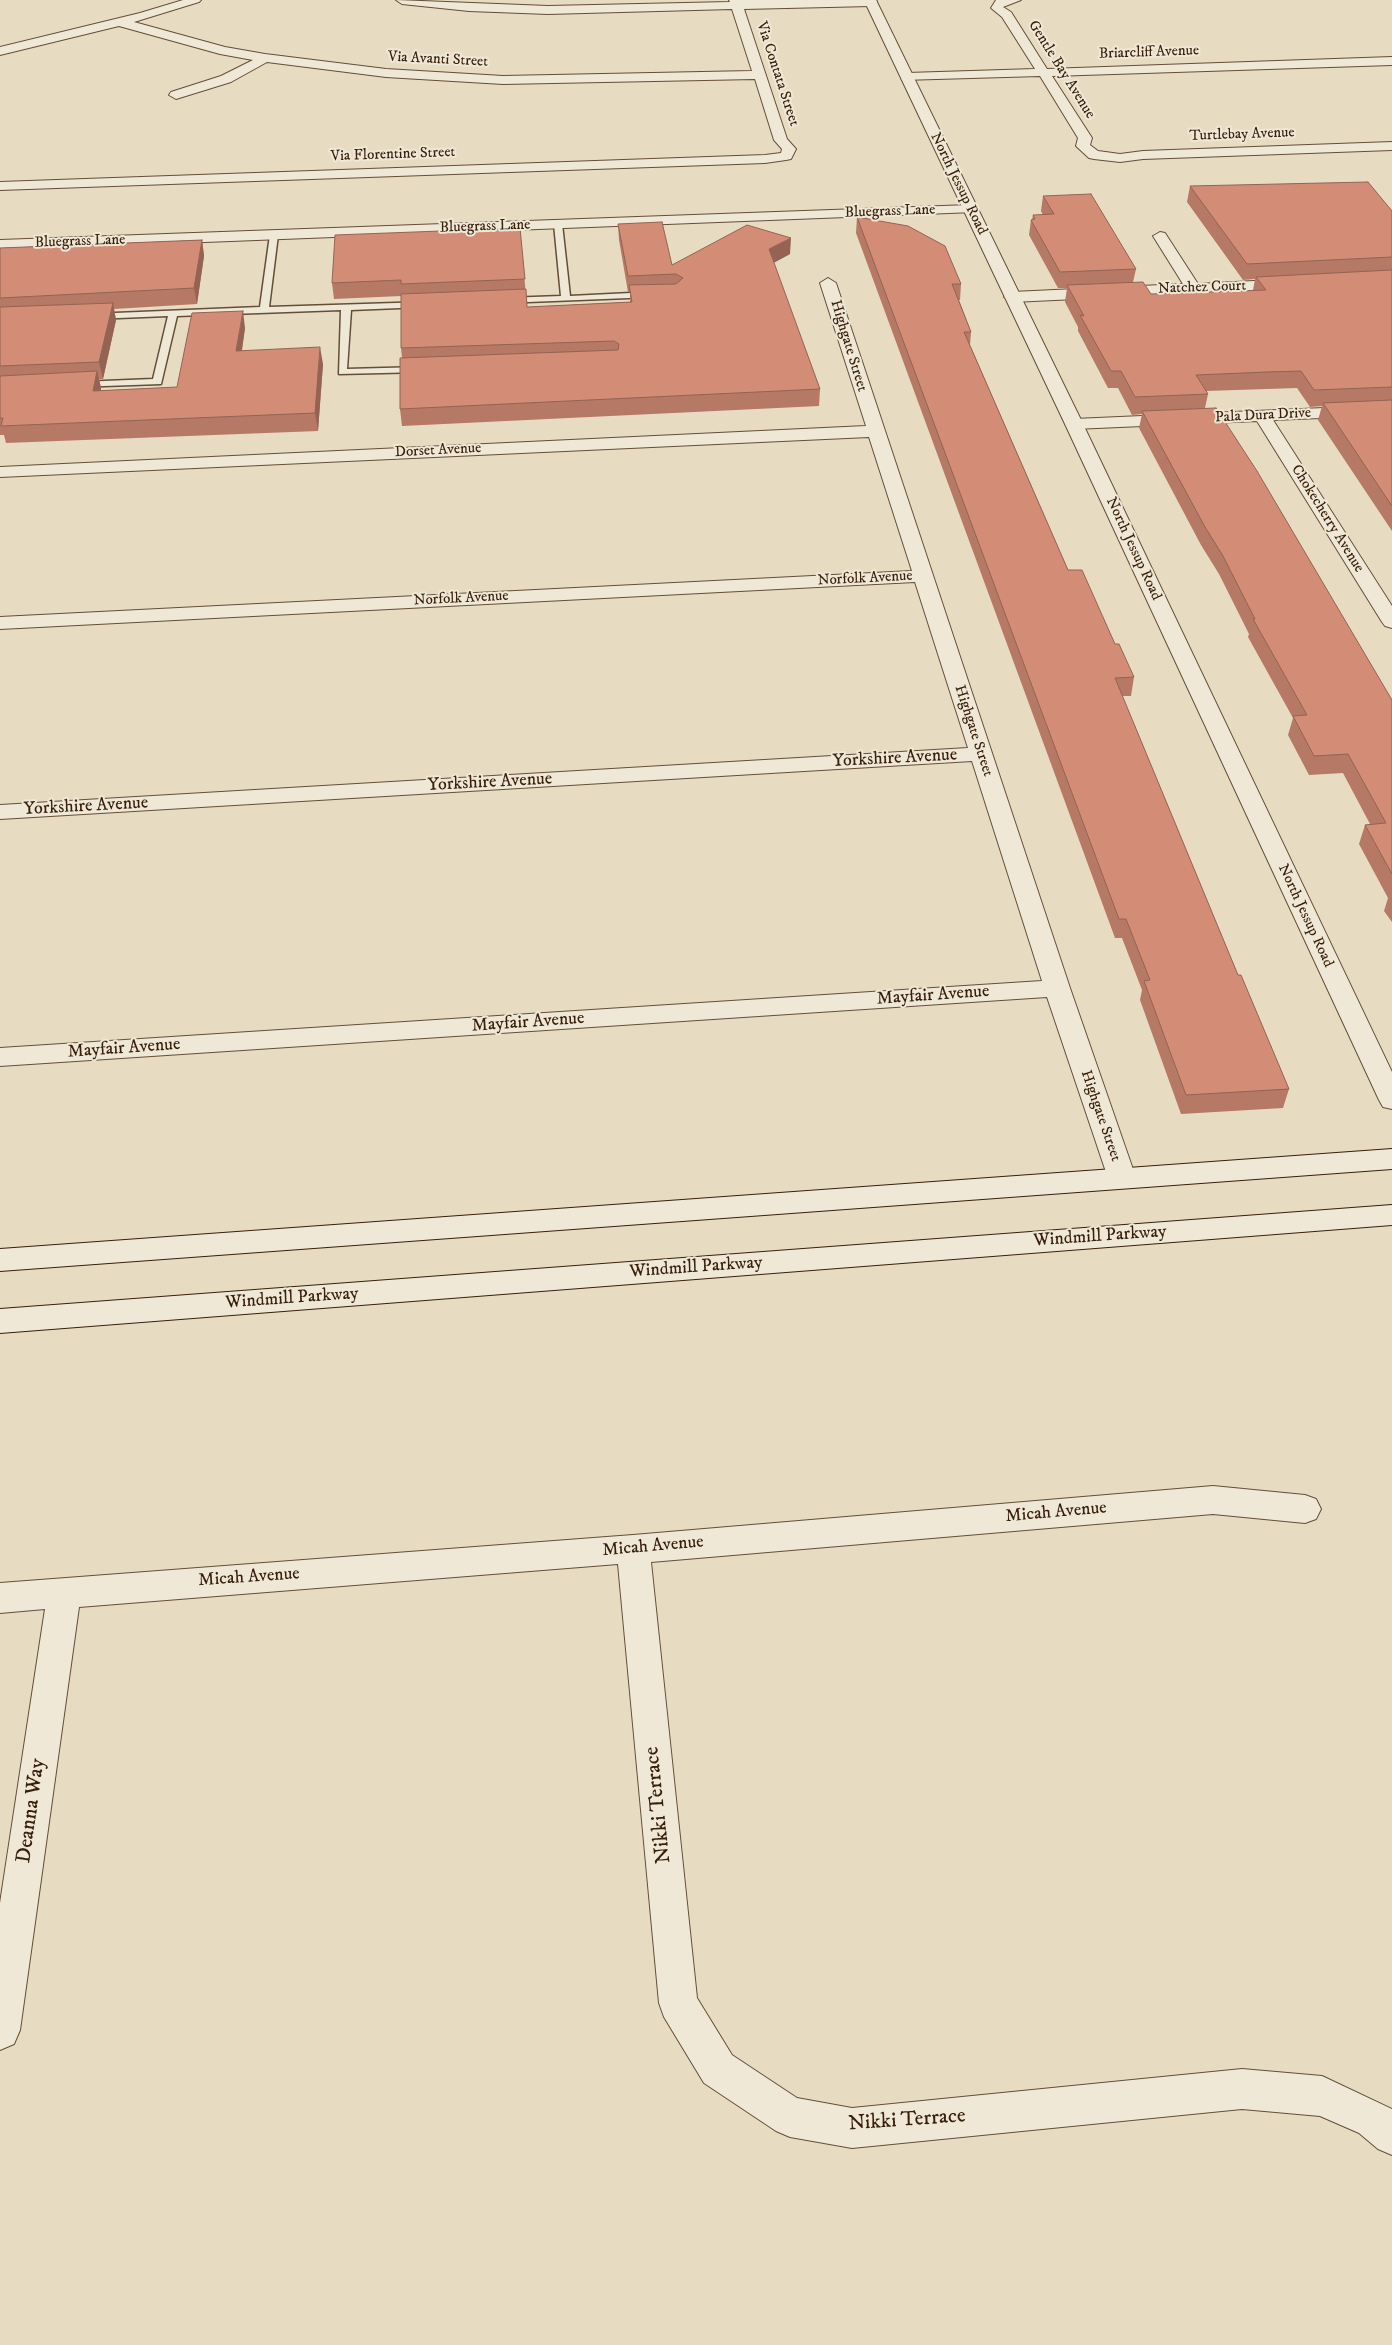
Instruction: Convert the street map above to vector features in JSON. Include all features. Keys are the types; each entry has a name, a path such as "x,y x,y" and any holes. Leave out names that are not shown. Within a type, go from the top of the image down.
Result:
{"street":[{"path":"2,49 120,22 195,0"},
{"path":"402,0 469,7 540,10 736,3 871,1"},
{"name":"Gentle Bay Avenue","path":"1016,0 1000,3 997,8 1007,15 1085,138 1083,146 1094,155"},
{"name":"North Jessup Road","path":"871,1 1074,424 1392,1100"},
{"name":"Via Contata Street","path":"736,3 781,140 789,149 786,156"},
{"name":"Via Avanti Street","path":"120,22 191,43 265,58 386,73 503,80 759,75"},
{"path":"176,95 226,79 265,58"},
{"name":"Briarcliff Avenue","path":"907,77 1392,61"},
{"name":"Turtlebay Avenue","path":"1094,155 1120,158 1143,155 1392,146"},
{"name":"Via Florentine Street","path":"0,186 765,159 786,156"},
{"name":"Bluegrass Lane","path":"0,245 970,209"},
{"path":"1160,236 1193,288"},
{"name":"Highgate Street","path":"828,282 1057,988 1122,1178"},
{"name":"Natchez Court","path":"1012,297 1303,284"},
{"name":"Pala Dura Drive","path":"1074,424 1392,410"},
{"name":"Chokecherry Avenue","path":"1262,416 1392,622"},
{"name":"Dorset Avenue","path":"0,472 875,431"},
{"name":"Norfolk Avenue","path":"0,623 922,576"},
{"name":"Yorkshire Avenue","path":"0,812 981,754"},
{"name":"Mayfair Avenue","path":"0,1058 1057,988"},
{"path":"0,1260 1392,1158"},
{"name":"Windmill Parkway","path":"0,1321 1392,1215"},
{"name":"Micah Avenue","path":"0,1598 633,1549 1213,1500 1306,1509"},
{"name":"Nikki Terrace","path":"633,1549 678,2003 718,2069 790,2117 852,2128 1242,2089 1322,2096 1373,2119 1392,2135"},
{"name":"Deanna Way","path":"0,2030 64,1593"}],"lane":[{"path":"558,224 566,298"},
{"path":"264,310 274,235"},
{"path":"499,301 666,295"},
{"path":"87,316 432,303"},
{"path":"346,306 342,372 430,369"},
{"path":"68,385 157,382 174,313"}],"building":[{"path":"1368,182 1392,211 1392,257 1247,264 1190,186"},
{"path":"1091,194 1136,269 1060,272 1031,220 1035,219 1033,215 1054,214 1043,196"},
{"path":"857,217 908,226 945,246 961,284 952,284 971,332 964,332 1068,570 1082,570 1115,644 1119,644 1134,677 1115,678 1238,975 1241,975 1289,1089 1186,1095 1144,981 1150,980 1126,919 1119,919"},
{"path":"662,222 672,265 747,225 791,238 769,249 820,389 400,409 400,358 618,350 619,344 614,341 401,348 401,294 526,289 527,307 632,302 629,285 676,284 683,278 676,274 628,276 618,224"},
{"path":"520,228 525,279 401,284 401,280 332,283 335,235"},
{"path":"202,240 194,288 0,298 0,248"},
{"path":"1392,270 1392,387 1314,390 1301,371 1266,372 1196,375 1208,394 1135,397 1121,371 1111,371 1080,315 1084,316 1067,285 1143,282 1151,294 1266,290 1256,277"},
{"path":"113,303 99,362 0,366 0,307"},
{"path":"243,311 236,351 320,347 315,413 1,426 3,418 0,418 0,376 97,371 93,391 177,387 192,313"},
{"path":"1392,400 1392,506 1323,403"},
{"path":"1216,408 1257,471 1392,700 1392,874 1365,825 1386,823 1348,754 1314,756 1293,716 1307,715 1253,619 1255,619 1223,556 1205,527 1142,411"}]}
